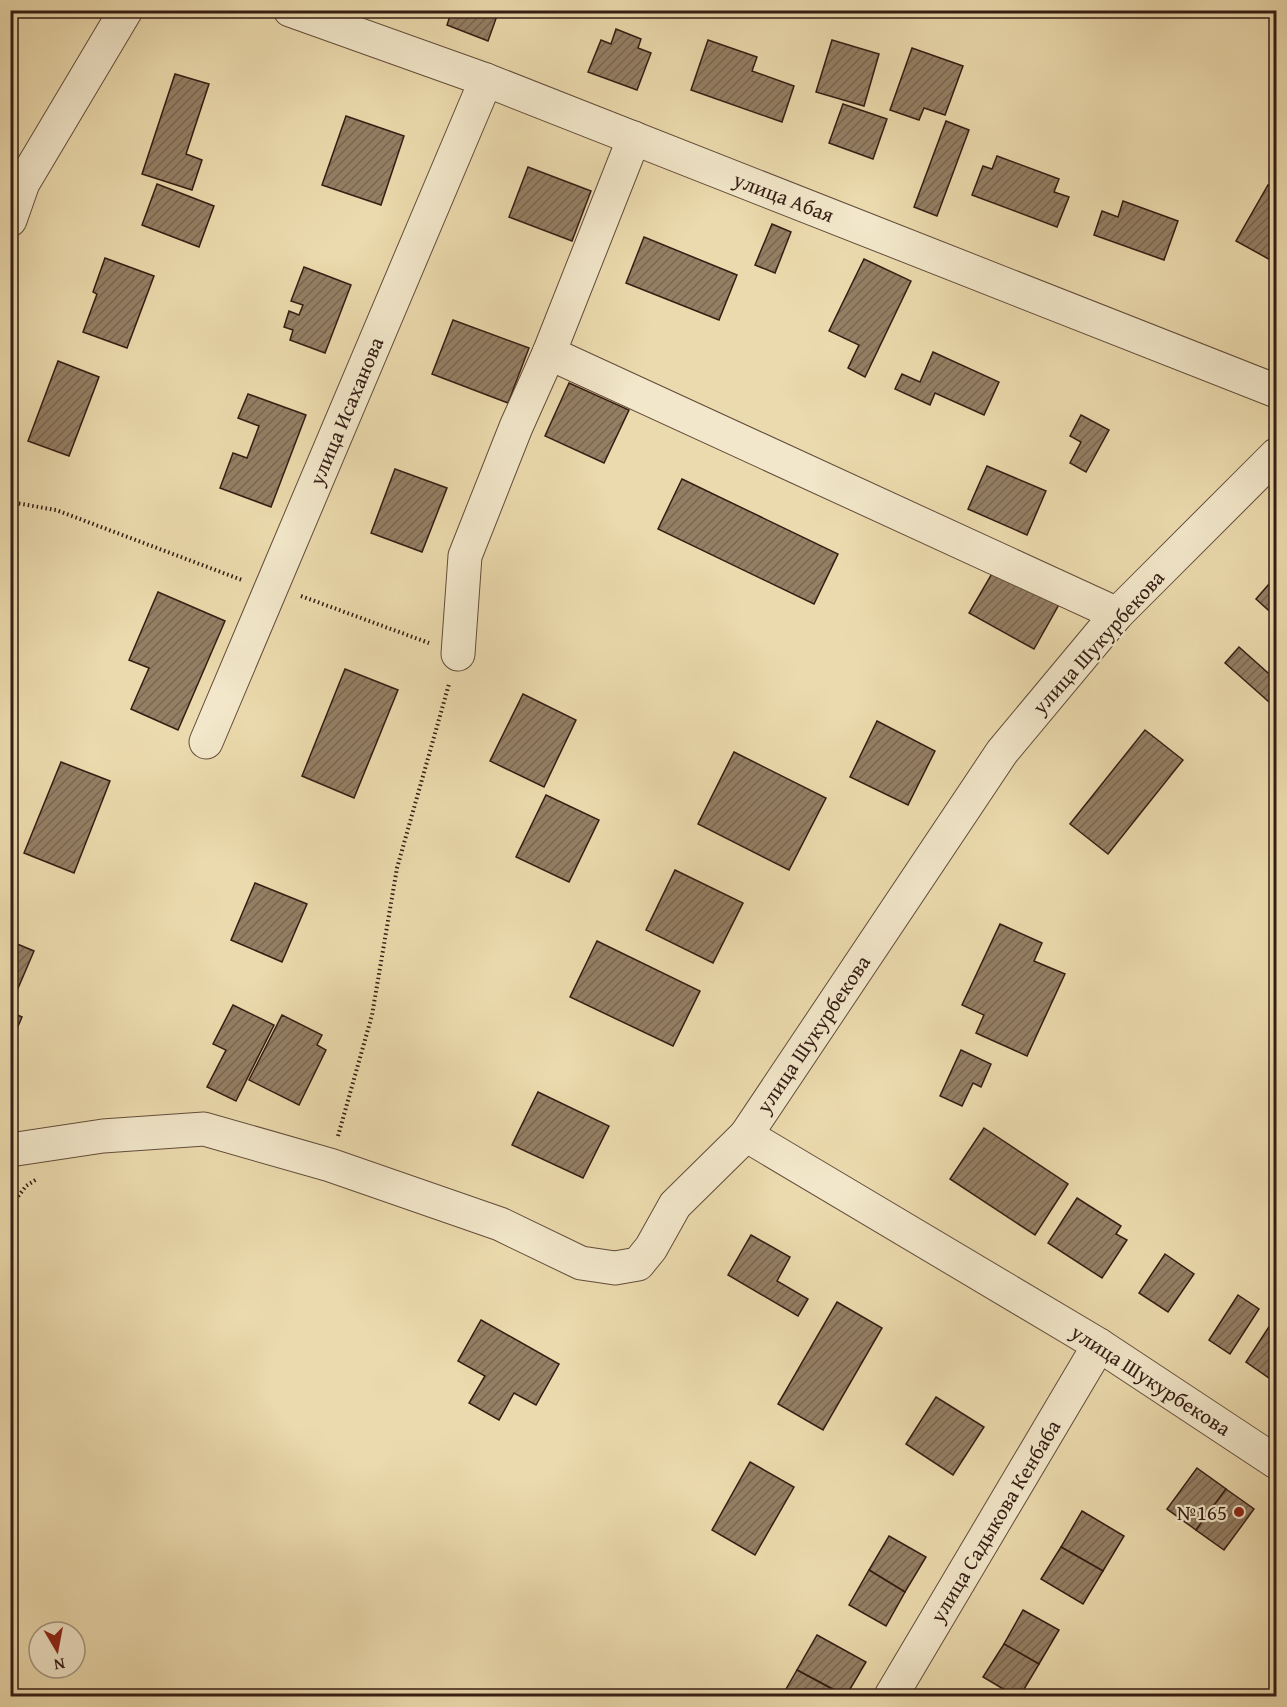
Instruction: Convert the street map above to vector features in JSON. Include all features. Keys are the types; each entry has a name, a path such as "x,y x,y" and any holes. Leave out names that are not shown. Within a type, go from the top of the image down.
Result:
{"street":[{"path":"10,220 23,183 126,10"},
{"name":"улица Абая","path":"290,10 486,80 1276,391"},
{"name":"улица Исаханова","path":"206,742 486,80"},
{"path":"458,654 465,556 634,138"},
{"path":"549,353 1118,614"},
{"name":"улица Шукурбекова","path":"1276,455 1118,614 1002,752 746,1135 1099,1345 1276,1462"},
{"path":"10,1150 103,1136 204,1129 330,1165 500,1224 581,1263 615,1268 638,1264 651,1248 675,1205 746,1135"},
{"name":"улица Садыкова Кенбаба","path":"891,1696 1099,1345"}],"path":[{"path":"10,502 56,510 251,584 273,585 458,654 397,868 372,1015 330,1165"}],"building":[{"path":"452,10 499,10 488,41 447,25"},
{"path":"616,29 641,39 638,48 651,53 637,90 588,72 601,40 611,44"},
{"path":"708,40 757,57 752,71 794,86 782,122 691,90"},
{"path":"832,40 879,54 864,106 816,92"},
{"path":"912,48 963,66 945,115 924,108 919,120 890,110"},
{"path":"175,74 209,84 186,154 202,160 192,190 142,174"},
{"path":"843,104 887,119 873,159 829,143"},
{"path":"346,116 404,136 381,205 322,185"},
{"path":"946,121 969,130 937,216 914,207"},
{"path":"997,156 1059,179 1054,192 1069,197 1057,227 972,195 983,166 992,169"},
{"path":"528,167 591,191 572,241 509,217"},
{"path":"157,184 214,206 199,247 142,225"},
{"path":"1268,185 1276,189 1276,263 1236,241"},
{"path":"1123,201 1178,221 1164,260 1094,235 1102,211 1118,217"},
{"path":"772,224 791,232 775,273 755,265"},
{"path":"644,237 737,275 719,320 626,283"},
{"path":"105,258 154,276 127,348 83,332 97,294 93,292"},
{"path":"864,259 911,281 865,377 848,368 859,345 829,331"},
{"path":"304,267 351,285 325,353 290,340 293,330 284,327 289,311 299,315 303,305 291,301"},
{"path":"453,320 529,348 508,403 432,374"},
{"path":"933,352 999,382 984,415 935,393 930,405 895,389 902,374 920,382"},
{"path":"58,361 99,377 69,456 28,441"},
{"path":"569,383 629,410 604,463 545,436"},
{"path":"248,394 306,415 271,507 220,488 233,453 247,458 259,426 238,418"},
{"path":"1081,415 1109,430 1086,472 1070,463 1081,442 1070,436"},
{"path":"987,466 1046,491 1027,535 968,509"},
{"path":"395,469 447,488 422,552 371,533"},
{"path":"682,479 838,554 814,604 658,529"},
{"path":"997,565 1061,601 1034,649 969,613"},
{"path":"1276,576 1276,617 1256,599"},
{"path":"158,592 225,621 178,730 131,709 149,668 129,660"},
{"path":"1239,647 1276,680 1276,693 1269,702 1225,663"},
{"path":"345,669 398,690 354,798 302,776"},
{"path":"523,694 576,720 544,787 490,761"},
{"path":"877,721 935,751 908,805 850,777"},
{"path":"1145,730 1183,760 1108,854 1070,824"},
{"path":"734,752 826,798 789,870 698,824"},
{"path":"61,762 110,781 74,873 24,853"},
{"path":"546,795 599,820 569,882 516,857"},
{"path":"675,870 743,903 713,963 646,930"},
{"path":"255,883 307,904 282,962 231,940"},
{"path":"1000,924 1042,943 1034,961 1065,974 1027,1056 976,1033 984,1015 962,1005"},
{"path":"10,941 34,951 10,1007"},
{"path":"597,941 700,991 673,1046 570,997"},
{"path":"233,1005 274,1025 236,1101 207,1087 226,1050 213,1044"},
{"path":"10,1012 22,1017 10,1045"},
{"path":"282,1015 322,1035 317,1045 326,1050 299,1105 249,1080"},
{"path":"961,1050 991,1064 981,1087 973,1083 962,1106 940,1096"},
{"path":"538,1092 609,1126 583,1178 512,1145"},
{"path":"984,1128 1068,1184 1035,1235 950,1179"},
{"path":"1077,1198 1121,1226 1116,1234 1127,1240 1102,1278 1048,1243"},
{"path":"751,1235 790,1257 777,1281 808,1299 798,1316 728,1275"},
{"path":"1165,1254 1194,1274 1168,1312 1139,1293"},
{"path":"1238,1295 1259,1309 1230,1354 1209,1340"},
{"path":"837,1302 882,1328 823,1430 778,1404"},
{"path":"1276,1316 1276,1383 1246,1362"},
{"path":"481,1320 559,1364 536,1405 514,1393 499,1420 469,1403 485,1376 458,1361"},
{"path":"936,1397 984,1427 953,1475 906,1444"},
{"path":"750,1462 794,1487 755,1555 712,1530"},
{"path":"1197,1468 1226,1489 1196,1530 1167,1509"},
{"path":"1226,1489 1254,1509 1224,1550 1196,1530"},
{"path":"1082,1511 1124,1536 1103,1571 1061,1547"},
{"path":"889,1536 926,1557 905,1592 869,1570"},
{"path":"1061,1547 1103,1571 1083,1604 1041,1579"},
{"path":"869,1570 905,1592 886,1626 849,1605"},
{"path":"1023,1610 1059,1630 1039,1664 1004,1644"},
{"path":"817,1635 866,1662 846,1696 797,1670"},
{"path":"1004,1644 1039,1664 1020,1696 1015,1696 983,1677"},
{"path":"797,1670 845,1696 782,1696"}],"place":[{"name":"№165","path":"1239,1512"}]}
